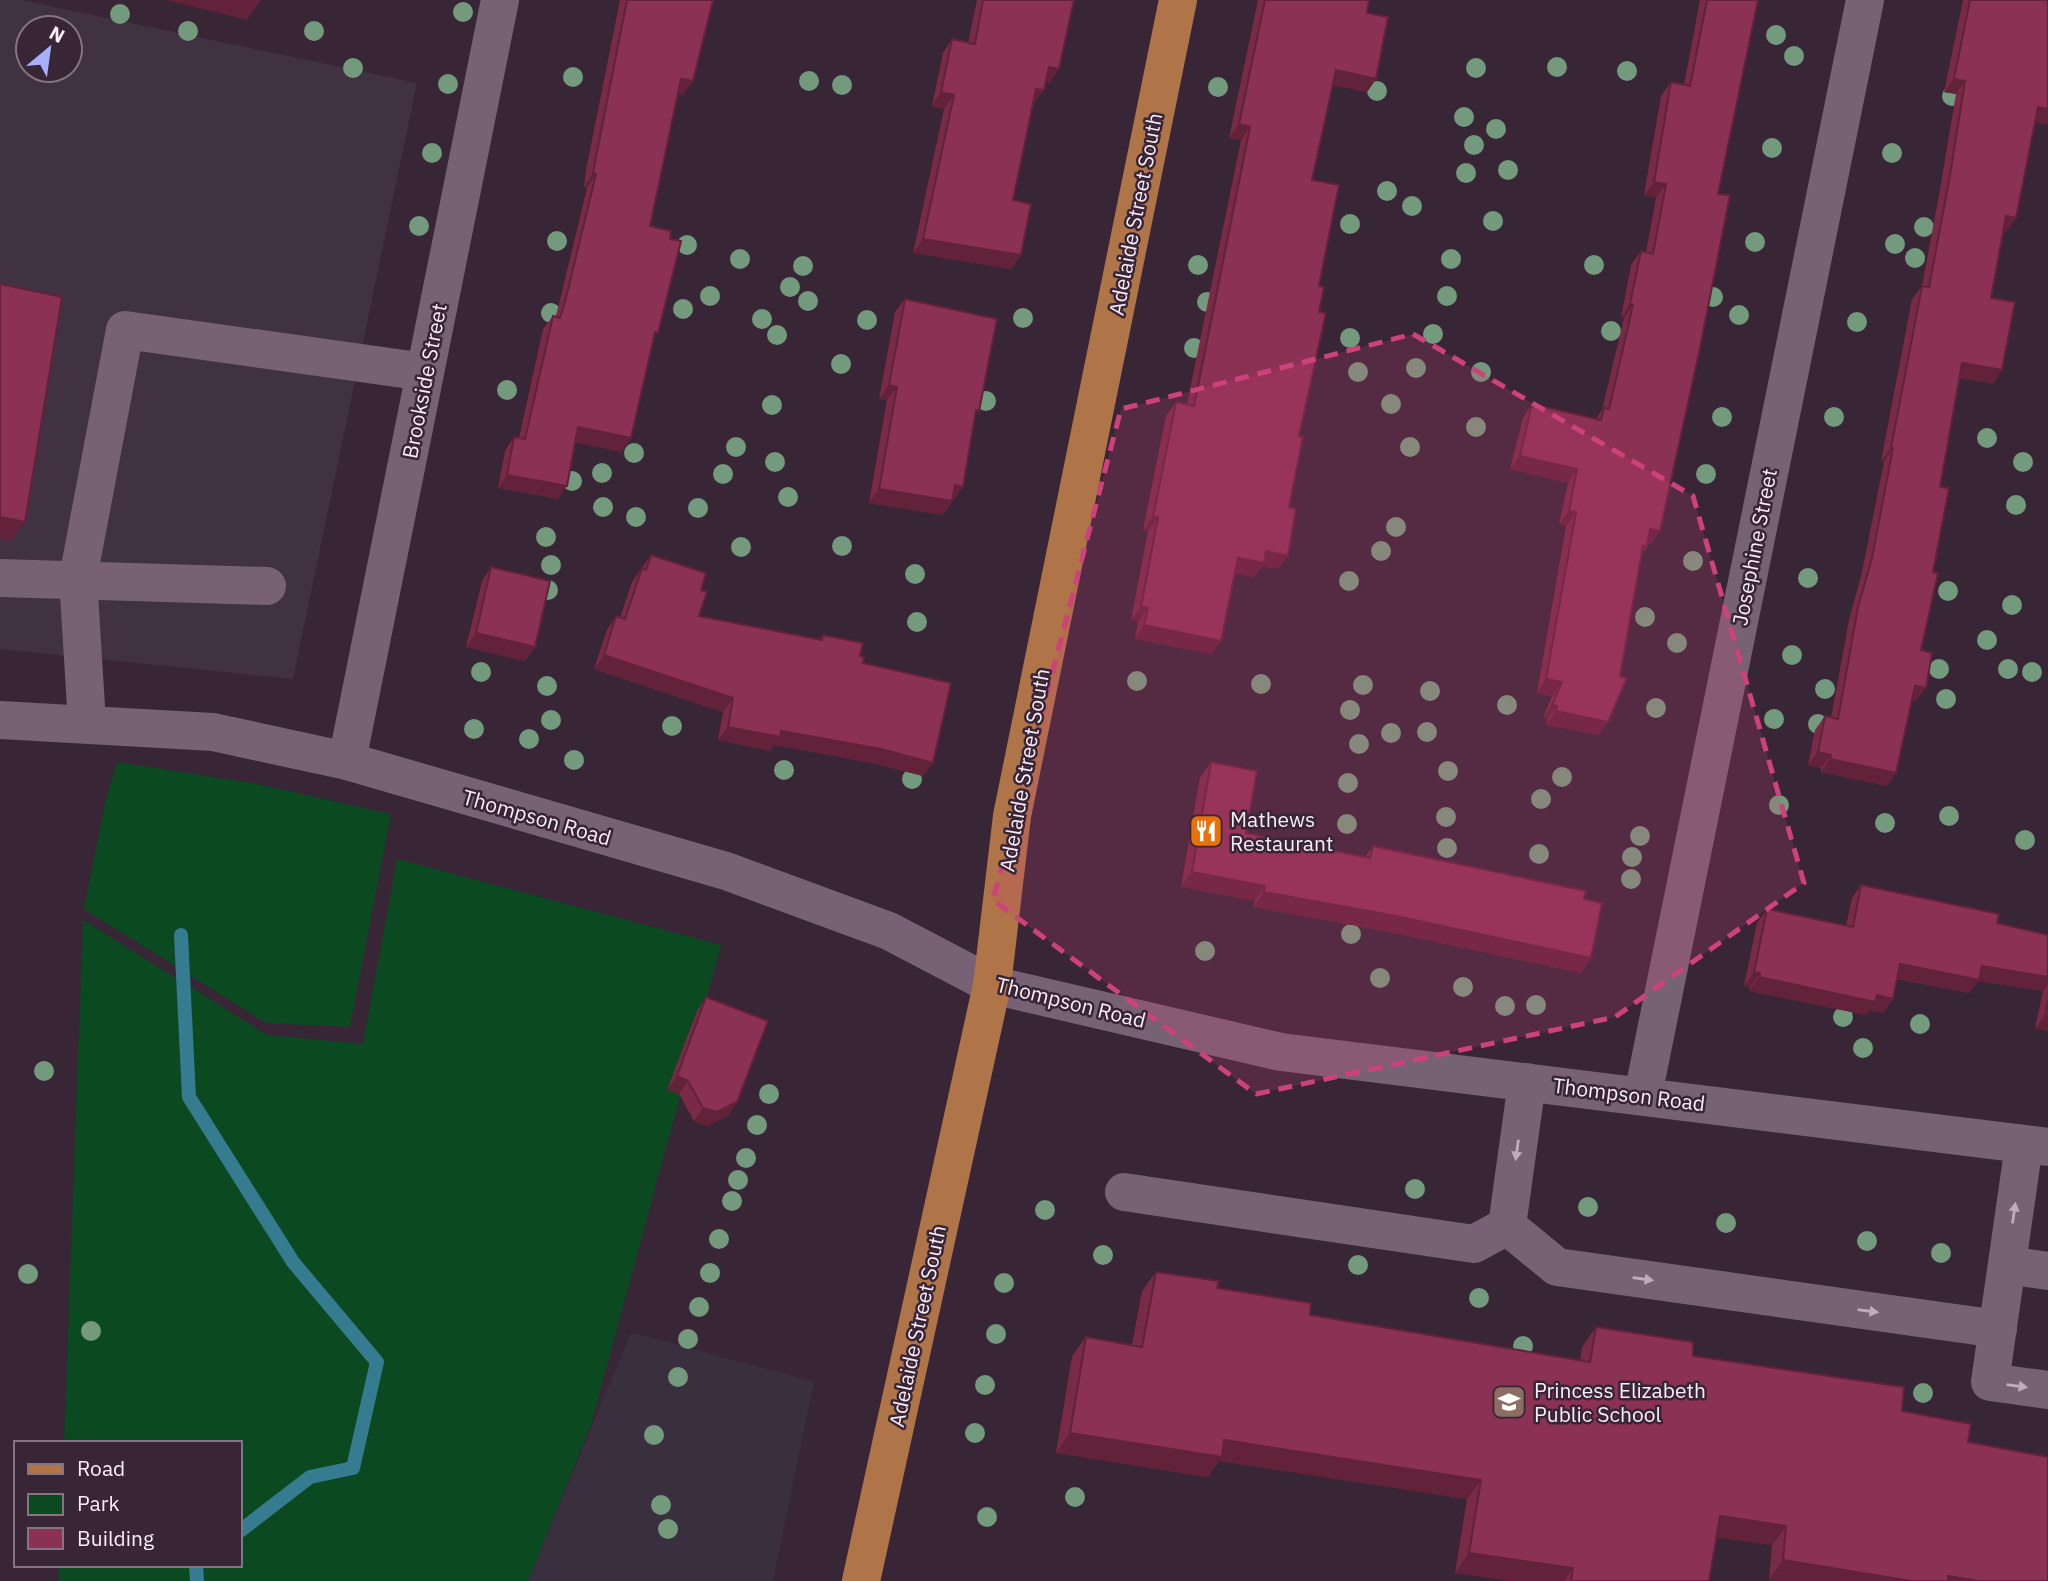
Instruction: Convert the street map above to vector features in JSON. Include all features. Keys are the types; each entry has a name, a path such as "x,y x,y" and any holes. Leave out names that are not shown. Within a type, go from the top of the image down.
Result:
{"main road":[{"name":"Adelaide Street South","path":"861,1581 992,985 1012,816 1178,0"}],"street":[{"name":"Brookside Street","path":"347,761 500,0"},
{"name":"Josephine Street","path":"1643,1095 1865,0"},
{"path":"87,723 78,578 125,330 425,372"},
{"path":"0,578 78,578 267,586"},
{"name":"Thompson Road","path":"0,720 213,732 347,761 726,871 889,931 992,985 1281,1052 2036,1146"},
{"path":"1507,1226 1527,1083"},
{"path":"2036,1146 2007,1265 1990,1382 2048,1390"},
{"path":"1124,1192 1474,1244 1507,1226"},
{"path":"1507,1226 1557,1267 1998,1329"},
{"path":"2007,1265 2048,1270"}],"highlighted area":[{"path":"1413,334 1693,496 1804,883 1615,1017 1256,1094 993,900 1121,409"}],"shaded area":[{"path":"0,0 21,0 417,83 293,679 0,649"},
{"path":"631,1332 814,1382 773,1581 528,1581"}],"green space":[{"path":"117,762 252,783 391,814 350,1027 266,1023 84,909 105,803"},
{"path":"397,859 721,945 591,1425 528,1581 59,1581 59,1567 242,1567 242,1441 64,1441 83,920 267,1035 363,1044"}],"building":[{"path":"627,0 713,0 693,81 681,79 650,226 671,231 670,239 681,241 658,333 655,332 631,438 578,427 567,486 507,475 514,437 525,439 553,316 560,318 566,298 596,174 593,173"},
{"path":"983,0 1074,0 1059,69 1049,67 1044,90 1036,89 1013,200 1031,204 1021,255 923,239 954,95 941,92 952,39 975,44"},
{"path":"1265,0 1369,0 1367,13 1388,17 1376,79 1336,70 1312,180 1339,185 1319,286 1324,287 1319,312 1326,313 1299,436 1303,437 1289,507 1296,509 1288,556 1266,551 1264,563 1238,558 1221,641 1144,625 1148,608 1141,607 1158,517 1153,517 1176,402 1194,406 1250,127 1239,124"},
{"path":"1707,0 1758,0 1718,194 1730,195 1700,348 1660,531 1650,529 1647,547 1643,546 1620,676 1627,678 1608,722 1556,711 1557,706 1552,705 1562,682 1546,679 1576,512 1569,511 1577,469 1520,456 1532,404 1601,420 1604,408 1609,409 1633,305 1630,304 1641,251 1653,254 1666,184 1654,182 1671,82 1690,86"},
{"path":"1970,0 2048,0 2048,109 2038,107 2016,218 2006,216 1991,298 2015,302 2002,370 1962,363 1940,487 1949,488 1933,572 1938,573 1921,650 1932,653 1926,688 1915,686 1896,773 1830,759 1831,755 1818,752 1825,716 1838,719 1858,607 1872,558 1922,286 1929,287 1965,81 1954,79"},
{"path":"0,284 62,297 25,522 0,517"},
{"path":"905,299 997,319 979,411 976,410 963,487 955,485 952,501 879,489 897,387 889,385"},
{"path":"651,555 706,573 701,590 707,592 699,616 822,640 823,635 863,643 860,656 864,657 863,663 951,683 933,763 881,749 781,731 780,737 728,727 733,698 604,655 616,616 625,619 642,568 646,570"},
{"path":"491,567 550,581 535,647 476,633"},
{"path":"1211,762 1257,771 1246,833 1370,858 1373,846 1586,891 1584,899 1602,903 1591,958 1396,916 1264,892 1265,886 1192,872"},
{"path":"1861,885 1999,914 1997,923 2048,935 2048,977 1982,966 1979,980 1900,964 1893,999 1877,995 1875,1002 1759,977 1760,973 1754,972 1767,909 1853,927"},
{"path":"706,997 768,1021 737,1102 717,1112 703,1108 688,1081 677,1076"},
{"path":"1156,1272 1219,1281 1217,1288 1311,1303 1310,1315 1590,1362 1596,1327 1693,1342 1693,1356 1904,1387 1902,1411 1971,1424 1968,1442 2048,1457 2048,1581 1979,1581 1948,1576 1948,1581 1911,1581 1783,1560 1786,1526 1720,1516 1709,1581 1571,1581 1573,1568 1469,1553 1481,1480 1224,1440 1222,1457 1070,1433 1086,1337 1142,1347"}],"waterway":[{"path":"181,935 189,1097 293,1262 377,1362 353,1468 310,1477 242,1529"},
{"path":"196,1567 197,1581"}],"place":[{"name":"Mathews Restaurant","path":"1206,831"},
{"name":"Princess Elizabeth Public School","path":"1509,1402"}]}
